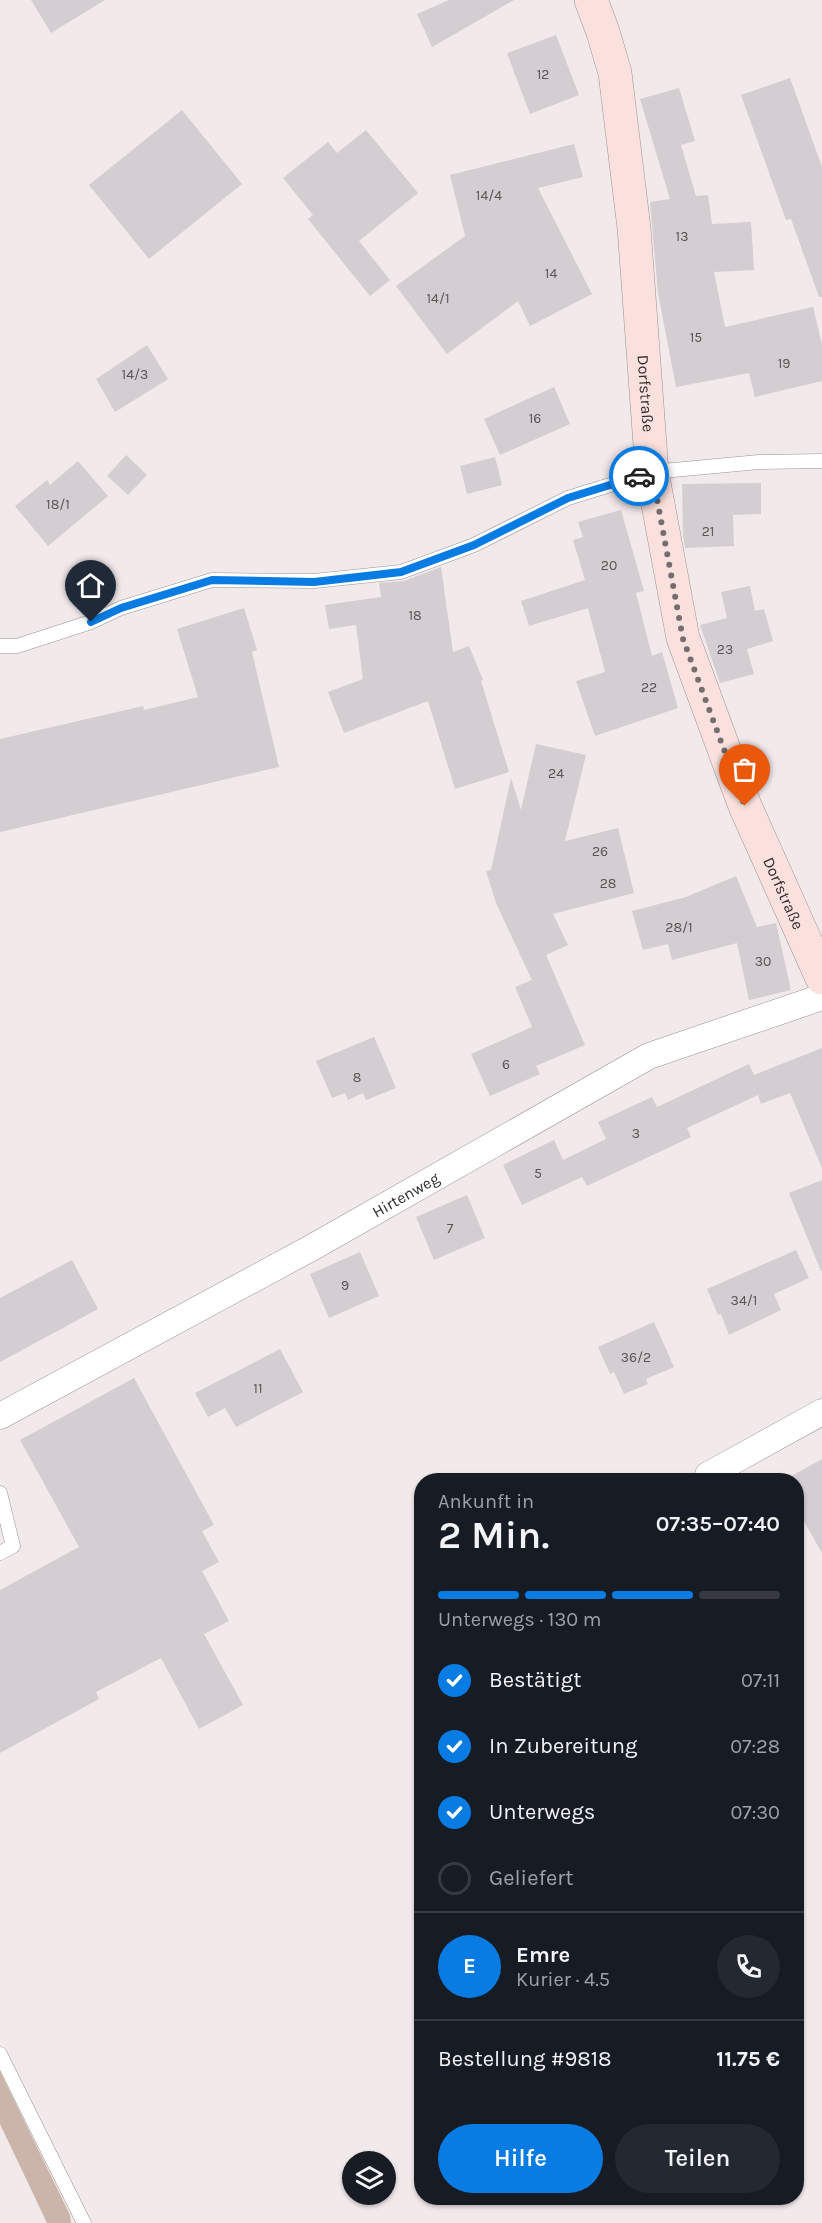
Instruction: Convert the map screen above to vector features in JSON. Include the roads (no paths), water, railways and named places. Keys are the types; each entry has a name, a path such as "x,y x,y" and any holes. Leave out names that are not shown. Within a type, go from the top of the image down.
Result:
{"street":[{"name":"Dorfstraße","path":"591,0 603,32 616,84 634,228 652,472 683,639 745,806 822,978"},
{"name":"Hirtenweg","path":"0,1416 313,1247 649,1056 822,997"},
{"path":"712,1473 822,1412"}],"lane":[{"path":"0,646 18,646 91,622 121,608 212,580 314,582 401,572 474,545 568,498 652,472 759,462 822,461"},
{"path":"0,1493 13,1546 0,1552"},
{"path":"0,2054 84,2223"}]}
